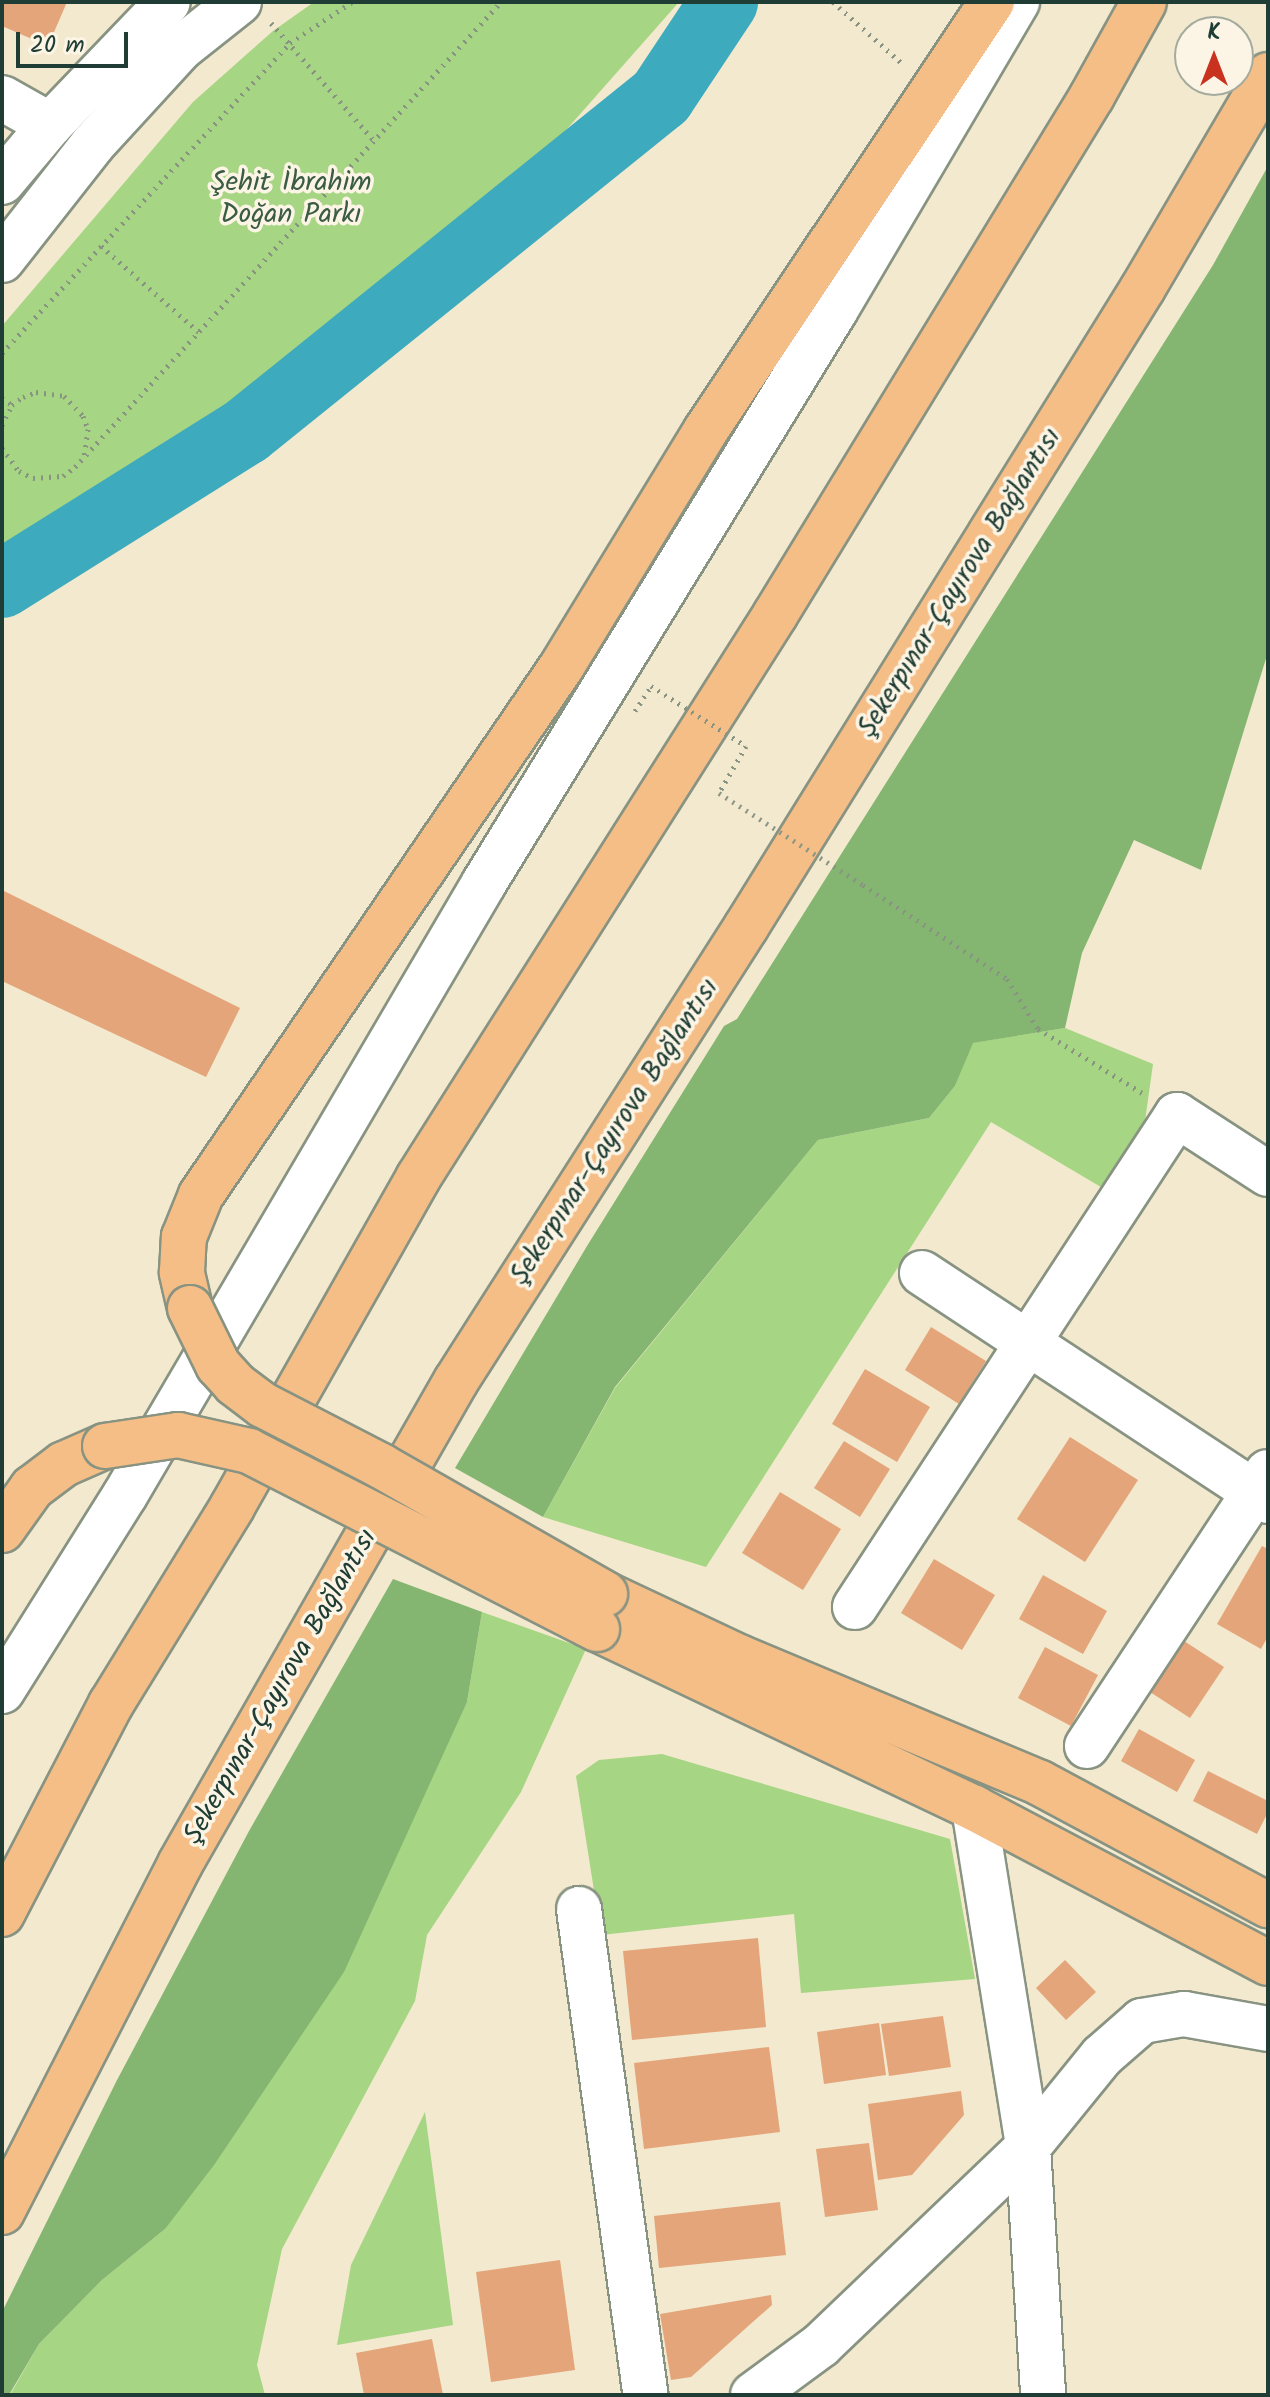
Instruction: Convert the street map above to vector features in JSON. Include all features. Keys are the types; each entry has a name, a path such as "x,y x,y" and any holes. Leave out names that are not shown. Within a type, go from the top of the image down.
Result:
{"main road":[{"path":"992,2 706,430 562,666 201,1195 184,1237 182,1272 190,1308 218,1365 235,1384 263,1405 381,1466 601,1612 739,1657 1040,1783 1268,1905"},
{"path":"2,1914 111,1704 232,1507 418,1178 775,615 1092,96 1144,2"},
{"name":"Şekerpınar-Çayırova Bağlantısı","path":"2,2212 180,1864 456,1381 839,778 1143,288 1268,75"},
{"path":"2,1530 32,1488 64,1464 105,1446 178,1435 249,1451 601,1612 1268,1963"}],"street":[{"path":"2,182 50,125 168,2"},
{"path":"2,1691 125,1495 484,883 827,325 1017,2"},
{"path":"2,260 112,123 181,48 250,7"},
{"path":"2,98 50,125"},
{"path":"855,1607 1177,1115 1268,1174"},
{"path":"922,1273 1028,1343 1264,1488 1087,1746"},
{"path":"974,1808 1028,2147 1043,2395"},
{"path":"579,1909 646,2395"},
{"path":"753,2395 821,2345 1028,2147 1102,2056 1142,2021 1184,2014 1268,2029"}],"path":[{"path":"2,353 290,43 352,2"},
{"path":"2,448 19,471 33,478 63,476 75,467 501,2"},
{"path":"833,2 905,65"},
{"path":"250,7 290,43 375,142"},
{"path":"101,246 199,332"},
{"path":"2,425 12,405 36,392 64,396 83,416 88,443 75,467"},
{"path":"2,398 12,405"},
{"path":"635,711 651,686 746,746 719,793 1007,979 1038,1029 1177,1115"}],"green space":[{"name":"Şehit İbrahim Doğan Parkı","path":"314,2 679,2 544,155 332,348 90,515 2,563 2,326 193,102 273,31"},
{"path":"1268,166 1268,652 1201,870 1134,840 1082,953 1065,1028 973,1043 955,1086 929,1118 818,1140 615,1387 543,1517 455,1468 587,1246 724,1026 737,1019 1213,265"},
{"path":"1065,1028 1153,1064 1144,1128 1111,1193 991,1122 706,1567 543,1517 615,1388 818,1140 929,1118 955,1086 972,1043"},
{"path":"393,1579 482,1612 467,1702 344,1972 214,2165 165,2229 102,2280 39,2344 9,2395 2,2395 2,2312 116,2082 249,1831"},
{"path":"482,1612 586,1649 521,1792 427,1935 415,2001 282,2249 257,2365 265,2395 10,2395 39,2344 102,2280 165,2229 467,1702"},
{"path":"662,1754 950,1839 975,1979 801,1993 794,1914 601,1935 576,1776 599,1760"},
{"path":"425,2112 453,2325 337,2345 351,2265"}],"building":[{"path":"2,2 67,2 48,46 2,26"},
{"path":"2,890 240,1008 206,1077 2,981"},
{"path":"931,1327 986,1361 959,1404 905,1370"},
{"path":"865,1369 930,1407 897,1462 832,1424"},
{"path":"1070,1437 1138,1480 1085,1562 1017,1519"},
{"path":"844,1441 890,1469 860,1517 814,1488"},
{"path":"780,1492 841,1529 803,1590 742,1553"},
{"path":"1262,1546 1268,1549 1268,1636 1261,1649 1217,1624"},
{"path":"934,1559 995,1595 962,1650 901,1613"},
{"path":"1043,1575 1107,1611 1083,1654 1019,1619"},
{"path":"1181,1639 1224,1667 1190,1718 1147,1690"},
{"path":"1045,1647 1098,1675 1071,1726 1018,1698"},
{"path":"1139,1729 1195,1760 1177,1792 1121,1761"},
{"path":"1208,1771 1268,1801 1268,1812 1257,1834 1193,1801"},
{"path":"758,1938 766,2027 632,2040 623,1951"},
{"path":"1065,1960 1096,1992 1066,2020 1036,1988"},
{"path":"943,2016 951,2067 889,2076 881,2024"},
{"path":"879,2023 886,2075 824,2084 817,2032"},
{"path":"769,2047 780,2132 644,2149 634,2063"},
{"path":"961,2091 964,2115 912,2175 878,2180 868,2104"},
{"path":"869,2143 878,2210 825,2217 816,2149"},
{"path":"780,2202 786,2255 659,2268 654,2216"},
{"path":"560,2260 575,2370 491,2382 476,2272"},
{"path":"771,2295 772,2305 691,2377 671,2380 660,2314"},
{"path":"432,2339 443,2395 364,2395 356,2353"}],"waterway":[{"path":"2,584 246,431 661,97 724,2"}]}
